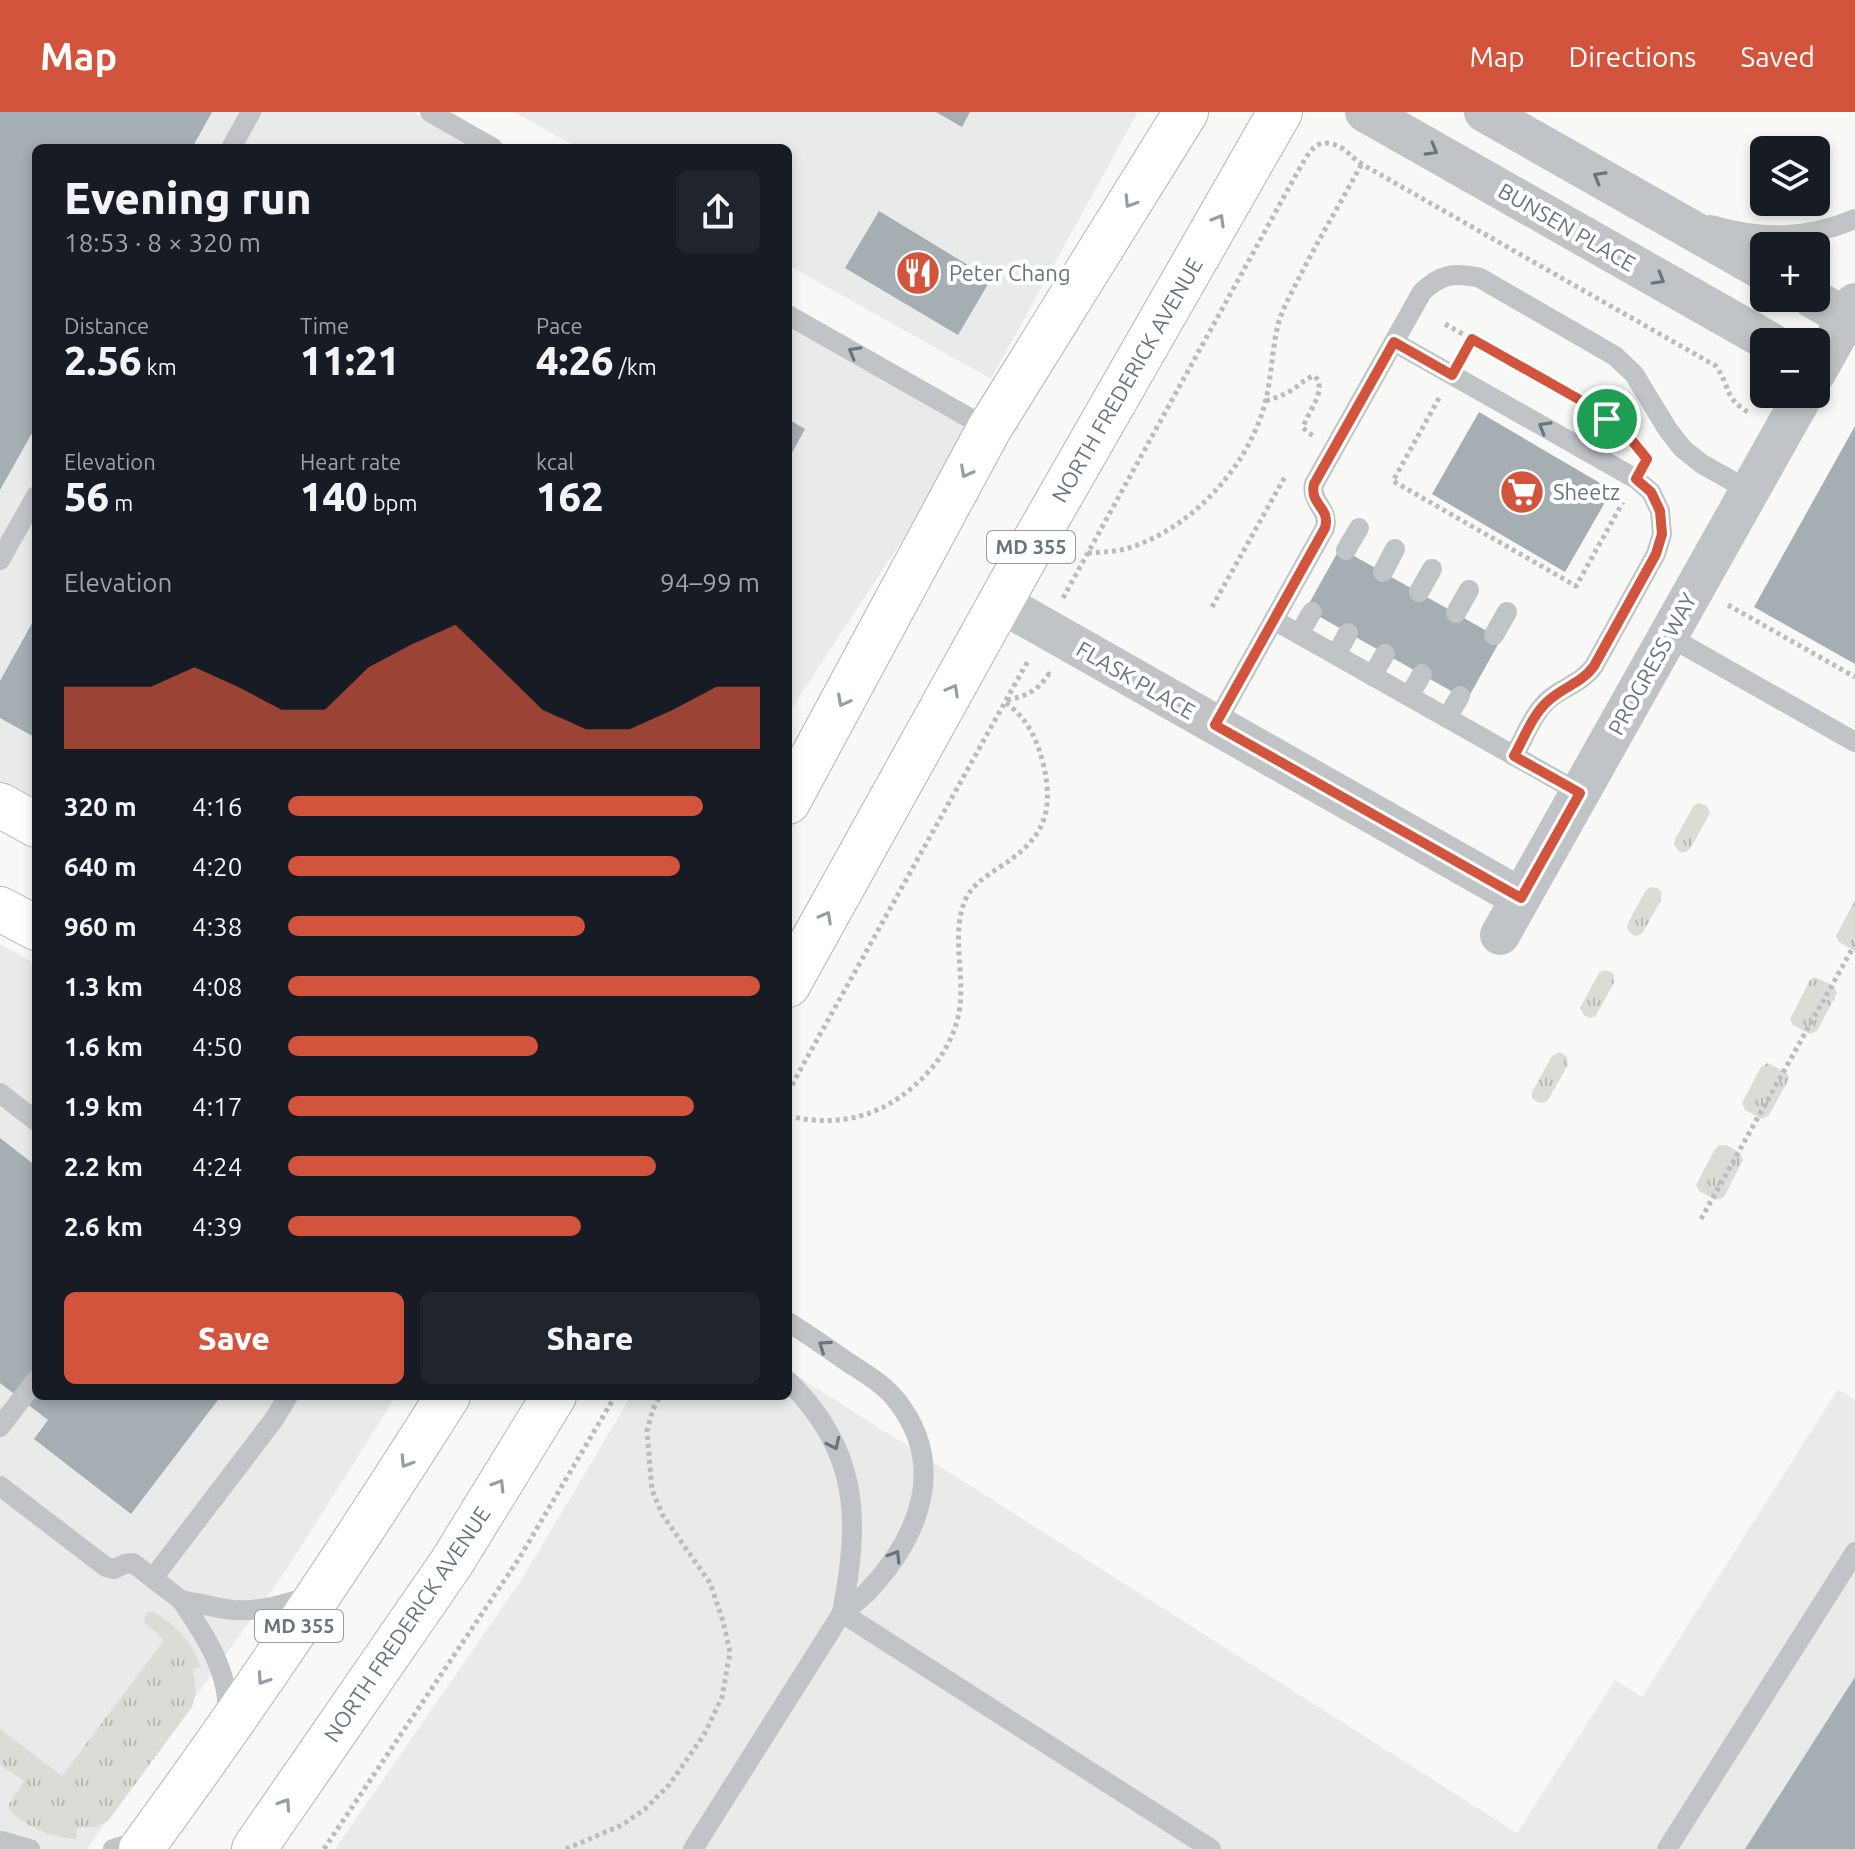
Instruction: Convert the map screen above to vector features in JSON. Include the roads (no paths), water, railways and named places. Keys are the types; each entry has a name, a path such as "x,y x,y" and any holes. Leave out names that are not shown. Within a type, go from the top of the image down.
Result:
{"main road":[{"path":"792,795 989,429 1186,112"},
{"name":"NORTH FREDERICK AVENUE","path":"792,978 1026,556 1280,112"},
{"path":"0,805 32,823"},
{"name":"MD 355","path":"134,1845 228,1729 322,1593 445,1400"},
{"name":"NORTH FREDERICK AVENUE","path":"254,1849 452,1562 552,1400"}],"street":[{"name":"BUNSEN PLACE","path":"1365,112 1750,331"},
{"path":"1484,112 1750,263"},
{"path":"1830,304 1851,310"},
{"name":"PROGRESS WAY","path":"1830,346 1851,310"},
{"name":"PROGRESS WAY","path":"1500,935 1795,408"},
{"name":"FLASK PLACE","path":"1001,603 1521,898"}],"lane":[{"path":"233,144 251,112"},
{"path":"430,112 486,144"},
{"path":"1657,211 1750,235 1783,236 1815,232 1855,219"},
{"path":"1215,725 1327,522 1324,510 1313,496 1314,484 1422,292 1433,281 1448,275 1464,274 1480,278 1615,356 1634,374 1683,449 1702,464 1750,491"},
{"path":"792,317 989,429"},
{"path":"1394,342 1636,479 1651,492 1660,511 1662,534 1656,554 1589,673 1544,704 1514,756"},
{"path":"0,560 32,503"},
{"path":"1346,550 1359,528"},
{"path":"1383,572 1395,549"},
{"path":"1419,592 1432,569"},
{"path":"1456,613 1469,590"},
{"path":"1299,634 1312,612"},
{"path":"1494,635 1507,612"},
{"path":"1274,620 1580,793"},
{"path":"1336,655 1348,633"},
{"path":"1668,636 1855,742"},
{"path":"1372,676 1385,654"},
{"path":"1409,696 1422,674"},
{"path":"1447,718 1460,696"},
{"path":"0,1093 32,1118"},
{"path":"693,1849 842,1613 869,1590 889,1565 921,1505 924,1466 919,1443 896,1399 879,1383 792,1323"},
{"path":"0,1427 32,1385"},
{"path":"792,1385 815,1409 834,1441 846,1474 852,1507 853,1546 842,1613"},
{"path":"153,1578 286,1400"},
{"path":"0,1486 106,1567 114,1569 133,1563 181,1600 203,1632 217,1662 226,1691 228,1729"},
{"path":"1667,1849 1855,1552"},
{"path":"181,1600 248,1610 322,1593"},
{"path":"842,1613 1211,1849"},
{"path":"3,1843 30,1849"}],"place":[{"name":"Peter Chang","path":"918,273"},
{"name":"Sheetz","path":"1522,492"}]}
